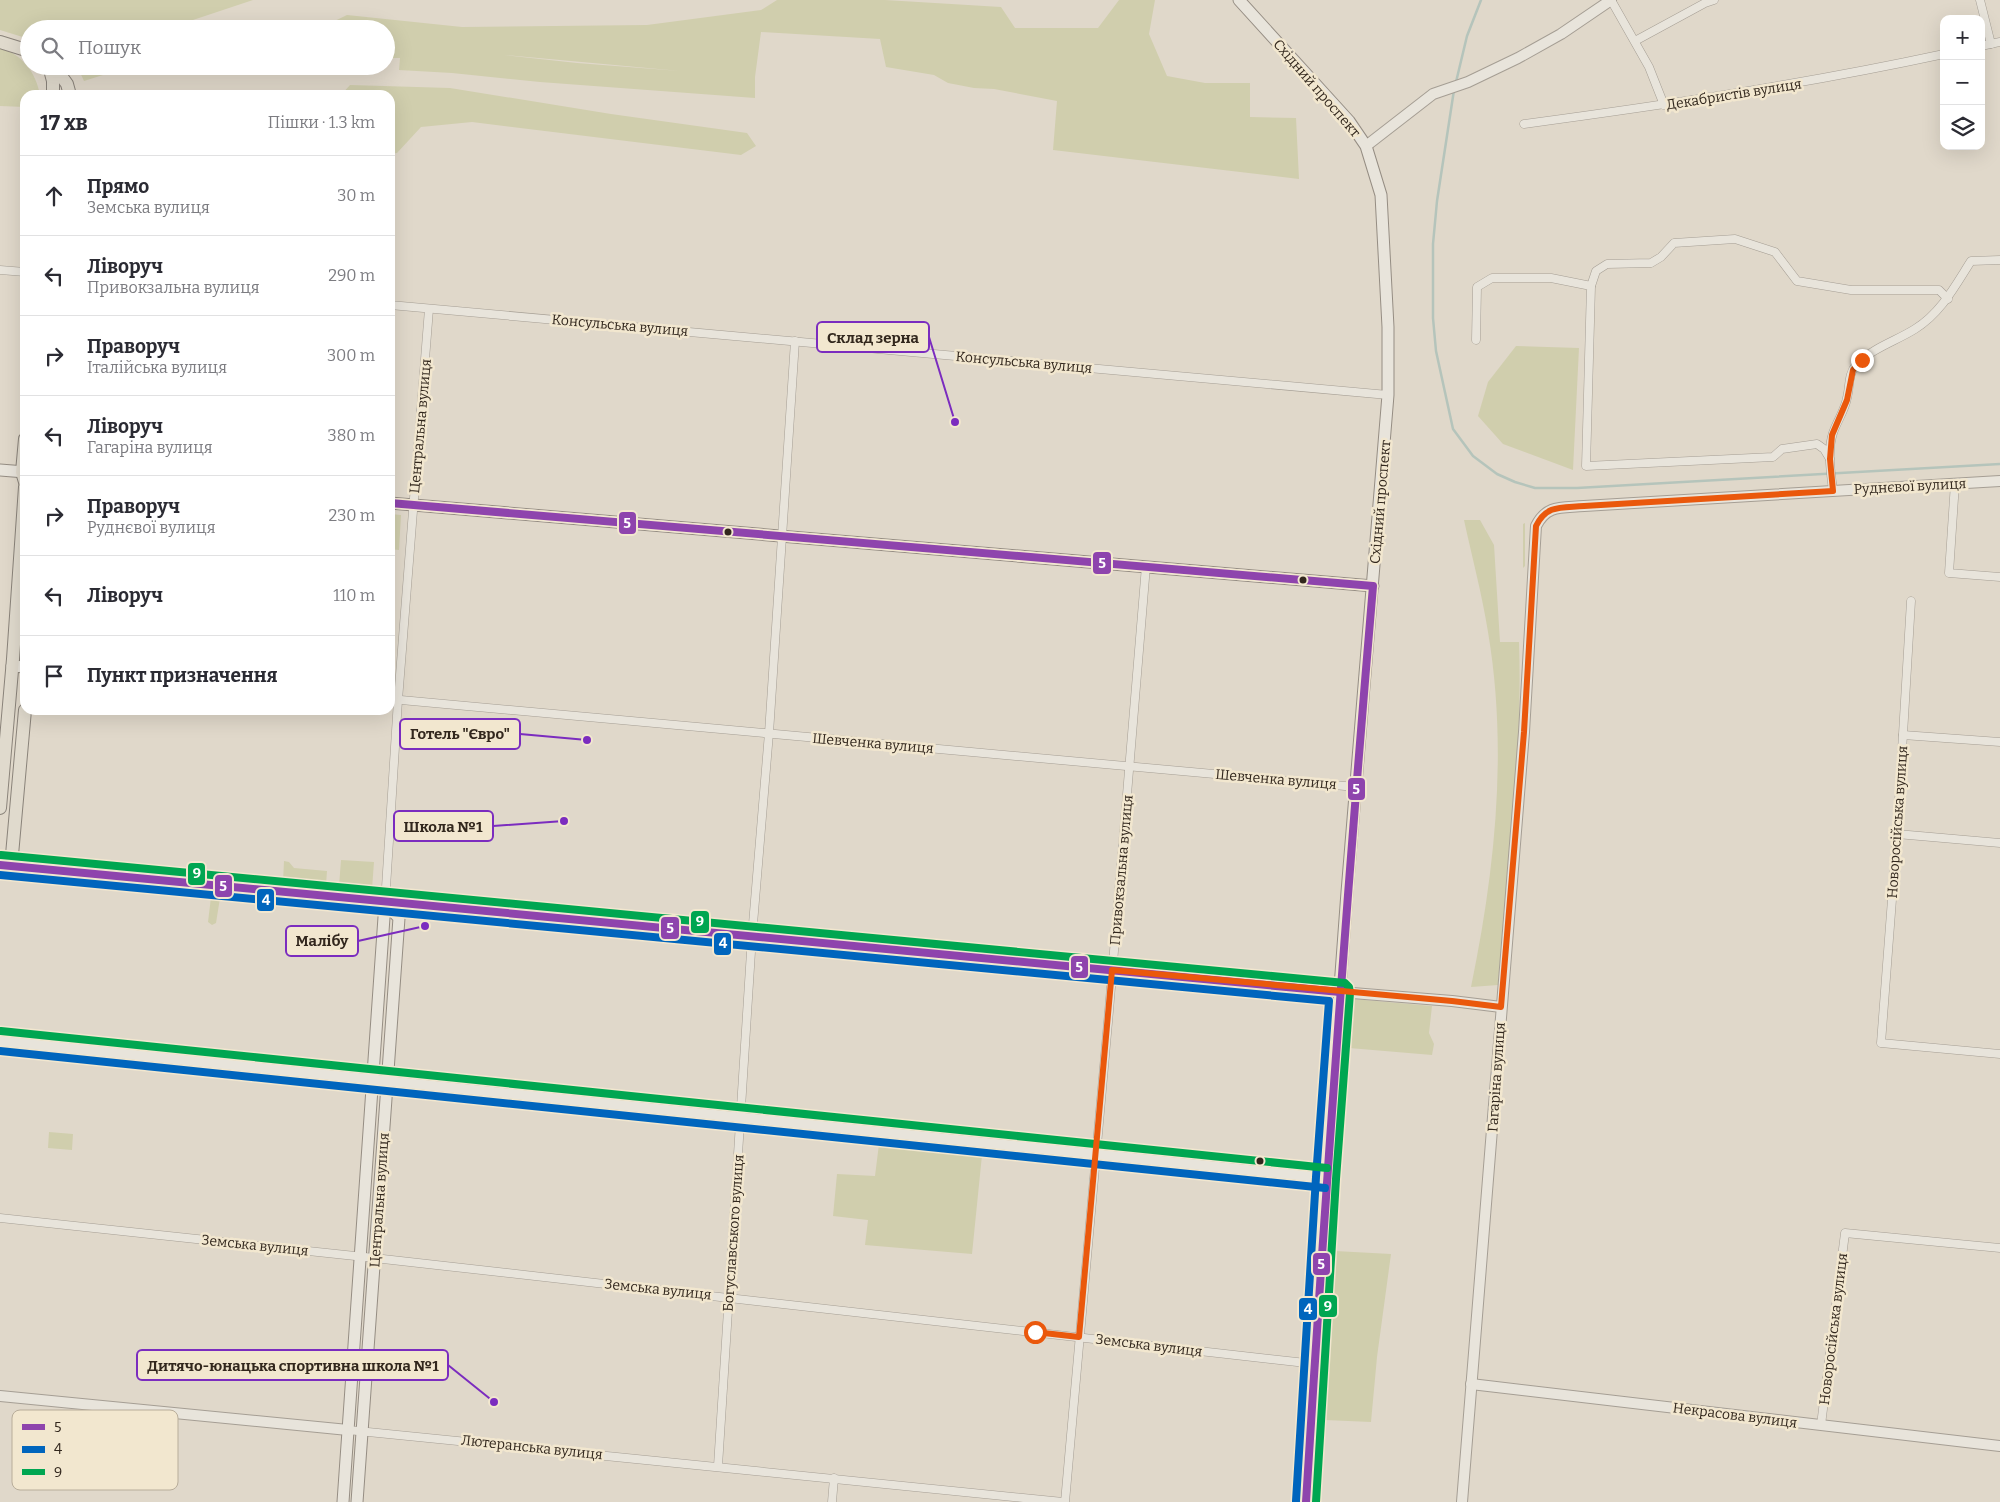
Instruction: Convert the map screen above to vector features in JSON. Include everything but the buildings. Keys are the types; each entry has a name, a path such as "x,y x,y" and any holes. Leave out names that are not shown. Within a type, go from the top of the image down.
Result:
{"main road":[{"name":"Східний проспект","path":"1239,0 1349,121 1366,146 1381,195 1388,327 1388,395 1326,1178 1306,1502"},
{"path":"0,42 20,48"},
{"path":"51,75 53,90"},
{"path":"60,75 69,90"},
{"path":"0,470 20,474"},
{"path":"395,503 1373,586"},
{"path":"0,808 19,667 20,637"},
{"path":"24,715 6,865 385,903 1340,992"},
{"name":"Центральна вулиця","path":"343,1502 385,903"},
{"name":"Центральна вулиця","path":"357,1502 399,918 385,903"}],"street":[{"path":"1366,146 1433,94 1468,82 1518,58 1561,34 1611,0 1649,67 1664,105"},
{"path":"1635,41 1714,0"},
{"path":"1980,0 1991,44"},
{"path":"1985,45 2000,42"},
{"name":"Декабристів вулиця","path":"1524,124 1664,105 1848,74 1940,55"},
{"path":"1830,459 1824,449 1817,444 1782,449 1773,457 1586,466 1591,286 1596,270 1606,264 1652,263 1661,257 1674,243 1735,239 1775,252 1797,281 1851,290 1939,290 1948,299"},
{"path":"1833,491 1830,459 1832,435 1847,400 1853,370 1857,364 1878,349 1916,328 1948,299 1971,261 2000,260"},
{"path":"0,270 20,272"},
{"path":"1476,340 1477,287 1492,278 1551,278 1591,286"},
{"name":"Консульська вулиця","path":"395,306 1388,395"},
{"name":"Центральна вулиця","path":"395,689 413,505 429,309"},
{"name":"Богуславського вулиця","path":"718,1466 752,936 769,733 795,341"},
{"name":"Руднєвої вулиця","path":"1551,509 2000,481"},
{"path":"1955,483 1949,573 2000,577"},
{"name":"Гагаріна вулиця","path":"1462,1502 1524,732 1536,526 1541,516 1551,509"},
{"name":"Привокзальна вулиця","path":"1064,1502 1096,1155 1146,566"},
{"name":"Новоросійська вулиця","path":"1911,601 1897,834 1881,1043 2000,1054"},
{"name":"Шевченка вулиця","path":"395,699 1356,787"},
{"name":"Центральна вулиця","path":"385,903 393,715"},
{"path":"1903,735 2000,742"},
{"path":"1897,834 2000,843"},
{"path":"1340,992 1501,1007"},
{"path":"0,1041 168,1060 1326,1178"},
{"name":"Земська вулиця","path":"0,1218 360,1256 1315,1364"},
{"name":"Новоросійська вулиця","path":"1822,1425 1844,1233 2000,1248"},
{"name":"Некрасова вулиця","path":"1471,1384 2000,1446"},
{"name":"Лютеранська вулиця","path":"0,1396 143,1410"},
{"name":"Лютеранська вулиця","path":"178,1413 1064,1502"},
{"path":"832,1502 834,1478"}],"shaded area":[{"path":"0,0 253,0 193,20 20,20 20,36 0,30"},
{"path":"777,0 885,0 1001,7 1015,28 1098,28 1119,0 1155,0 1149,34 1167,76 1205,83 1250,83 1250,117 1296,118 1299,179 1053,150 1057,101 994,89 974,88 948,83 934,75 886,67 880,39 761,32 755,77 755,98 399,70 400,58 395,58 395,20 462,27 647,25 761,10","holes":["504,55 680,71 577,63"]},
{"path":"347,15 395,20 337,20"},
{"path":"0,47 8,50 20,59 20,75 33,75 39,90 20,90 20,107 0,106"},
{"path":"81,75 103,75 84,81"},
{"path":"350,85 450,88 611,114 747,133 756,146 741,155 472,122 421,127 395,153 395,90 346,90"},
{"path":"1516,346 1579,348 1573,470 1503,444 1478,416 1488,382"},
{"path":"395,514 401,515 399,550 395,550"},
{"path":"1464,520 1480,520 1494,545 1500,642 1519,642 1520,685 1513,814 1498,985 1471,987 1487,899 1496,810 1498,766 1494,676 1488,632"},
{"path":"1525,523 1525,566 1523,568 1523,524"},
{"path":"341,860 374,862 372,889 339,886"},
{"path":"284,861 289,862 294,868 327,871 326,885 283,882"},
{"path":"216,895 220,898 216,923 212,925 208,922 211,897"},
{"path":"1353,999 1432,1006 1429,1033 1434,1044 1432,1055 1349,1048"},
{"path":"49,1132 73,1134 72,1150 48,1148"},
{"path":"879,1144 982,1155 972,1254 865,1245 868,1220 833,1216 837,1174 875,1176"},
{"path":"1335,1251 1391,1254 1377,1357 1371,1422 1325,1420"}],"waterway":[{"path":"1456,82 1467,36 1481,0"},
{"path":"1454,90 1437,201 1433,244 1433,318 1436,351 1453,429 1473,456 1497,474 1535,488 1577,488 2000,464"}],"transit line":[{"name":"5","path":"395,503 1373,586 1337,1044 1306,1502"},
{"name":"9","path":"1,855 1345,983 1349,987 1350,993 1336,1179 1316,1502"},
{"name":"5","path":"0,865 1340,992"},
{"name":"4","path":"0,875 1329,1001 1296,1501"},
{"name":"9","path":"1,1031 1327,1168"},
{"name":"4","path":"0,1051 1325,1188"}],"place":[{"name":"Склад зерна","path":"955,422"},
{"name":"Готель \"Євро\"","path":"587,740"},
{"name":"Школа №1","path":"564,821"},
{"name":"Малібу","path":"425,926"},
{"name":"Дитячо-юнацька спортивна школа №1","path":"494,1402"}],"route":[{"path":"1035,1332 1079,1337 1112,970 1501,1007 1524,732 1532,575 1536,526 1541,516 1551,509 1584,506 1833,491 1830,459 1832,435 1847,400 1850,376 1857,364 1862,360"}]}
